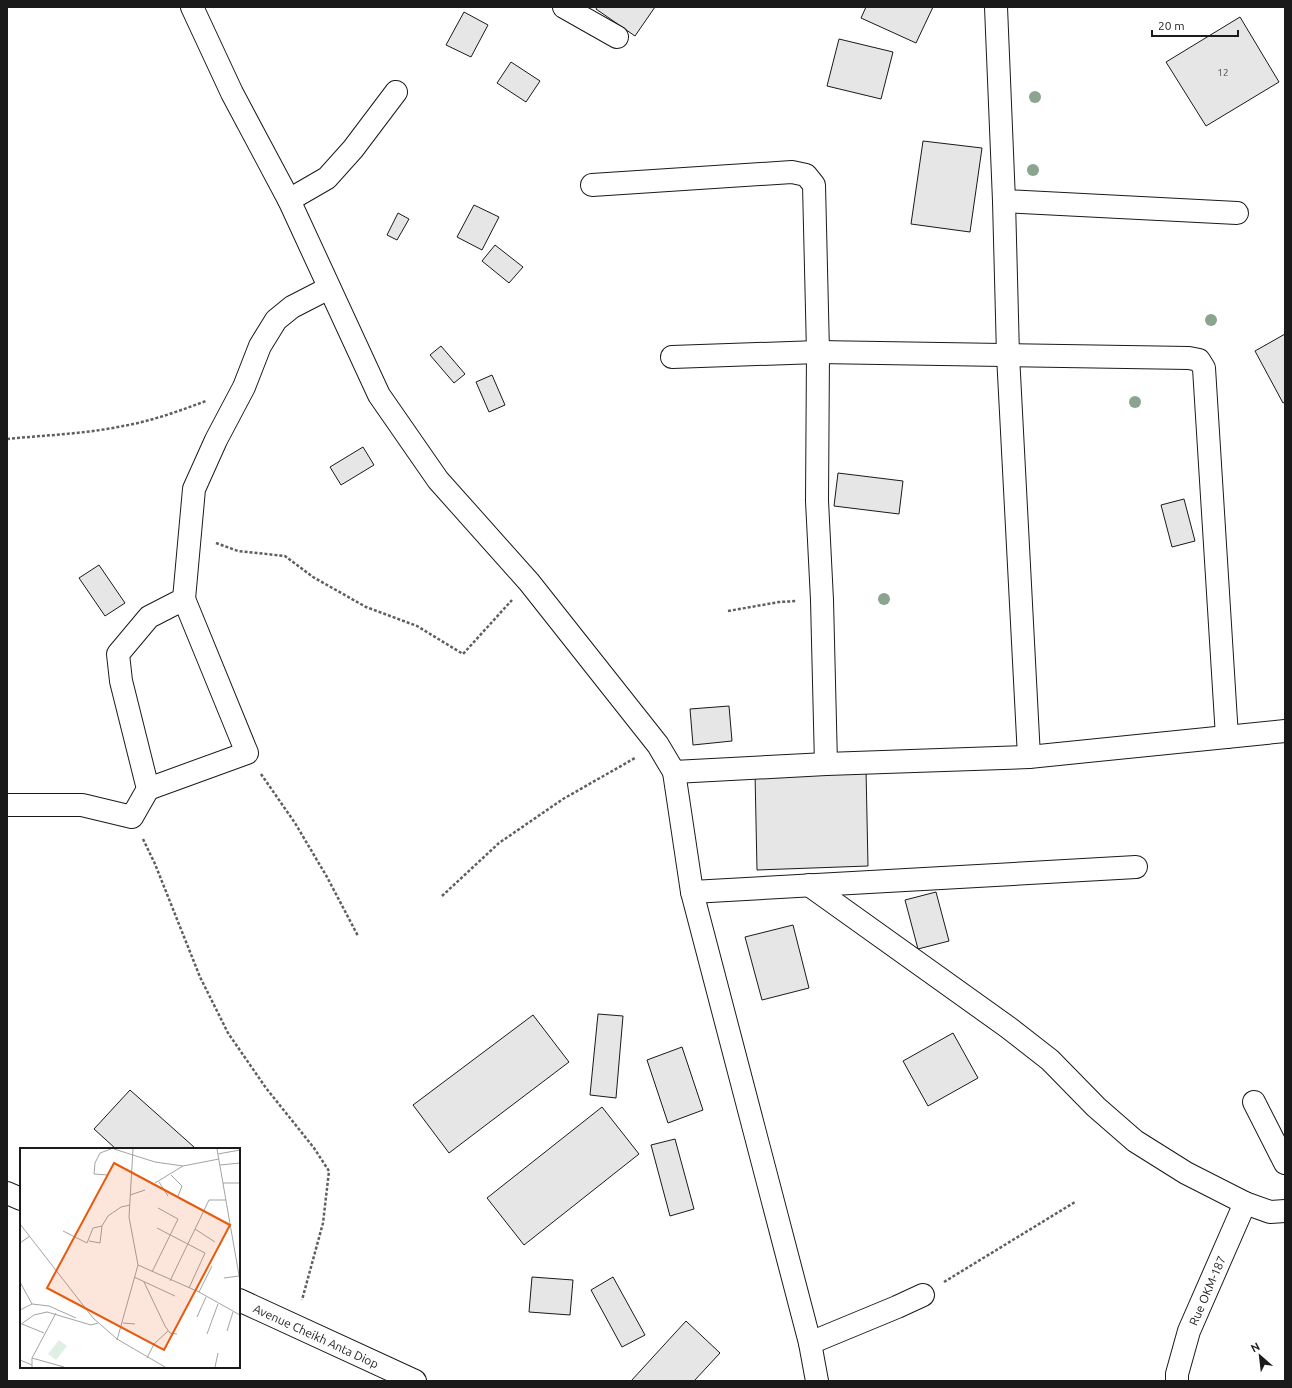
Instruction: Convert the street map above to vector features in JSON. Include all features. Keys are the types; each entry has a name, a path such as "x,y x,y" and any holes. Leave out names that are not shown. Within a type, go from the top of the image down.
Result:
{"street":[{"path":"192,7 232,93 289,200 379,396 438,480 529,582 658,745 674,772 692,892 810,1343 817,1381"},
{"path":"564,7 617,38"},
{"path":"996,7 1004,201 1008,355 1029,757"},
{"path":"289,200 327,178 353,149 396,92"},
{"path":"592,185 792,172 806,175 814,185 818,352 817,501 822,600 826,764"},
{"path":"1004,201 1237,213"},
{"path":"7,804 82,805 132,817 148,789 247,753 184,599 194,489 216,440 244,387 260,346 276,320 292,308 329,288"},
{"path":"672,357 818,352 1189,358 1199,360 1204,368 1227,737"},
{"path":"148,789 121,681 118,654 149,617 184,599"},
{"path":"674,772 826,764 1029,757 1285,730"},
{"path":"692,892 1136,866"},
{"path":"809,885 1009,1028 1050,1060 1096,1107 1135,1141 1186,1172 1245,1203 1270,1212 1285,1211"},
{"path":"1254,1102 1285,1163"},
{"path":"7,1193 20,1199"},
{"name":"Rue OKM-187","path":"1177,1381 1177,1374 1189,1331 1245,1203"},
{"path":"810,1343 923,1295"},
{"name":"Avenue Cheikh Anta Diop","path":"240,1300 415,1381"}],"path":[{"path":"7,438 87,432 124,426 172,413 244,387"},
{"path":"189,534 238,551 285,556 320,581 366,607 416,626 463,654 529,582"},
{"path":"728,611 779,602 822,600"},
{"path":"442,896 506,839 563,799 658,745"},
{"path":"247,753 295,823 327,877 358,936"},
{"path":"132,817 155,864 200,977 228,1033 266,1088 314,1148 329,1171 323,1223 295,1326"},
{"path":"923,1295 1075,1202"}],"building":[{"path":"597,7 655,7 635,36 596,9"},
{"path":"866,7 933,7 916,43 861,18"},
{"path":"464,12 488,25 471,57 446,45"},
{"path":"1240,17 1279,82 1206,126 1166,62"},
{"path":"839,39 893,52 881,99 827,86"},
{"path":"511,62 540,81 526,102 497,83"},
{"path":"923,141 982,148 970,232 911,224"},
{"path":"474,205 499,217 482,250 457,237"},
{"path":"398,213 409,219 397,240 387,235"},
{"path":"495,245 523,267 509,283 482,261"},
{"path":"1285,334 1285,402 1283,403 1255,351"},
{"path":"441,346 465,374 454,383 430,355"},
{"path":"492,375 505,405 489,412 476,382"},
{"path":"363,447 374,465 341,485 330,467"},
{"path":"838,473 903,481 899,514 834,506"},
{"path":"1184,499 1195,541 1172,547 1161,505"},
{"path":"99,565 125,603 105,616 79,578"},
{"path":"729,706 732,741 693,745 690,709"},
{"path":"866,769 868,866 757,870 755,773"},
{"path":"936,892 949,941 918,949 905,900"},
{"path":"793,925 809,988 762,1000 745,937"},
{"path":"598,1014 623,1016 616,1098 590,1095"},
{"path":"533,1015 569,1062 449,1153 413,1105"},
{"path":"953,1033 978,1078 928,1106 903,1061"},
{"path":"682,1047 703,1110 668,1123 647,1060"},
{"path":"130,1090 194,1147 115,1148 94,1129"},
{"path":"602,1107 639,1154 524,1245 487,1198"},
{"path":"675,1139 694,1209 670,1216 651,1145"},
{"path":"532,1277 573,1280 570,1315 529,1312"},
{"path":"613,1277 645,1335 622,1347 591,1290"},
{"path":"686,1321 720,1353 694,1381 631,1381"}]}
